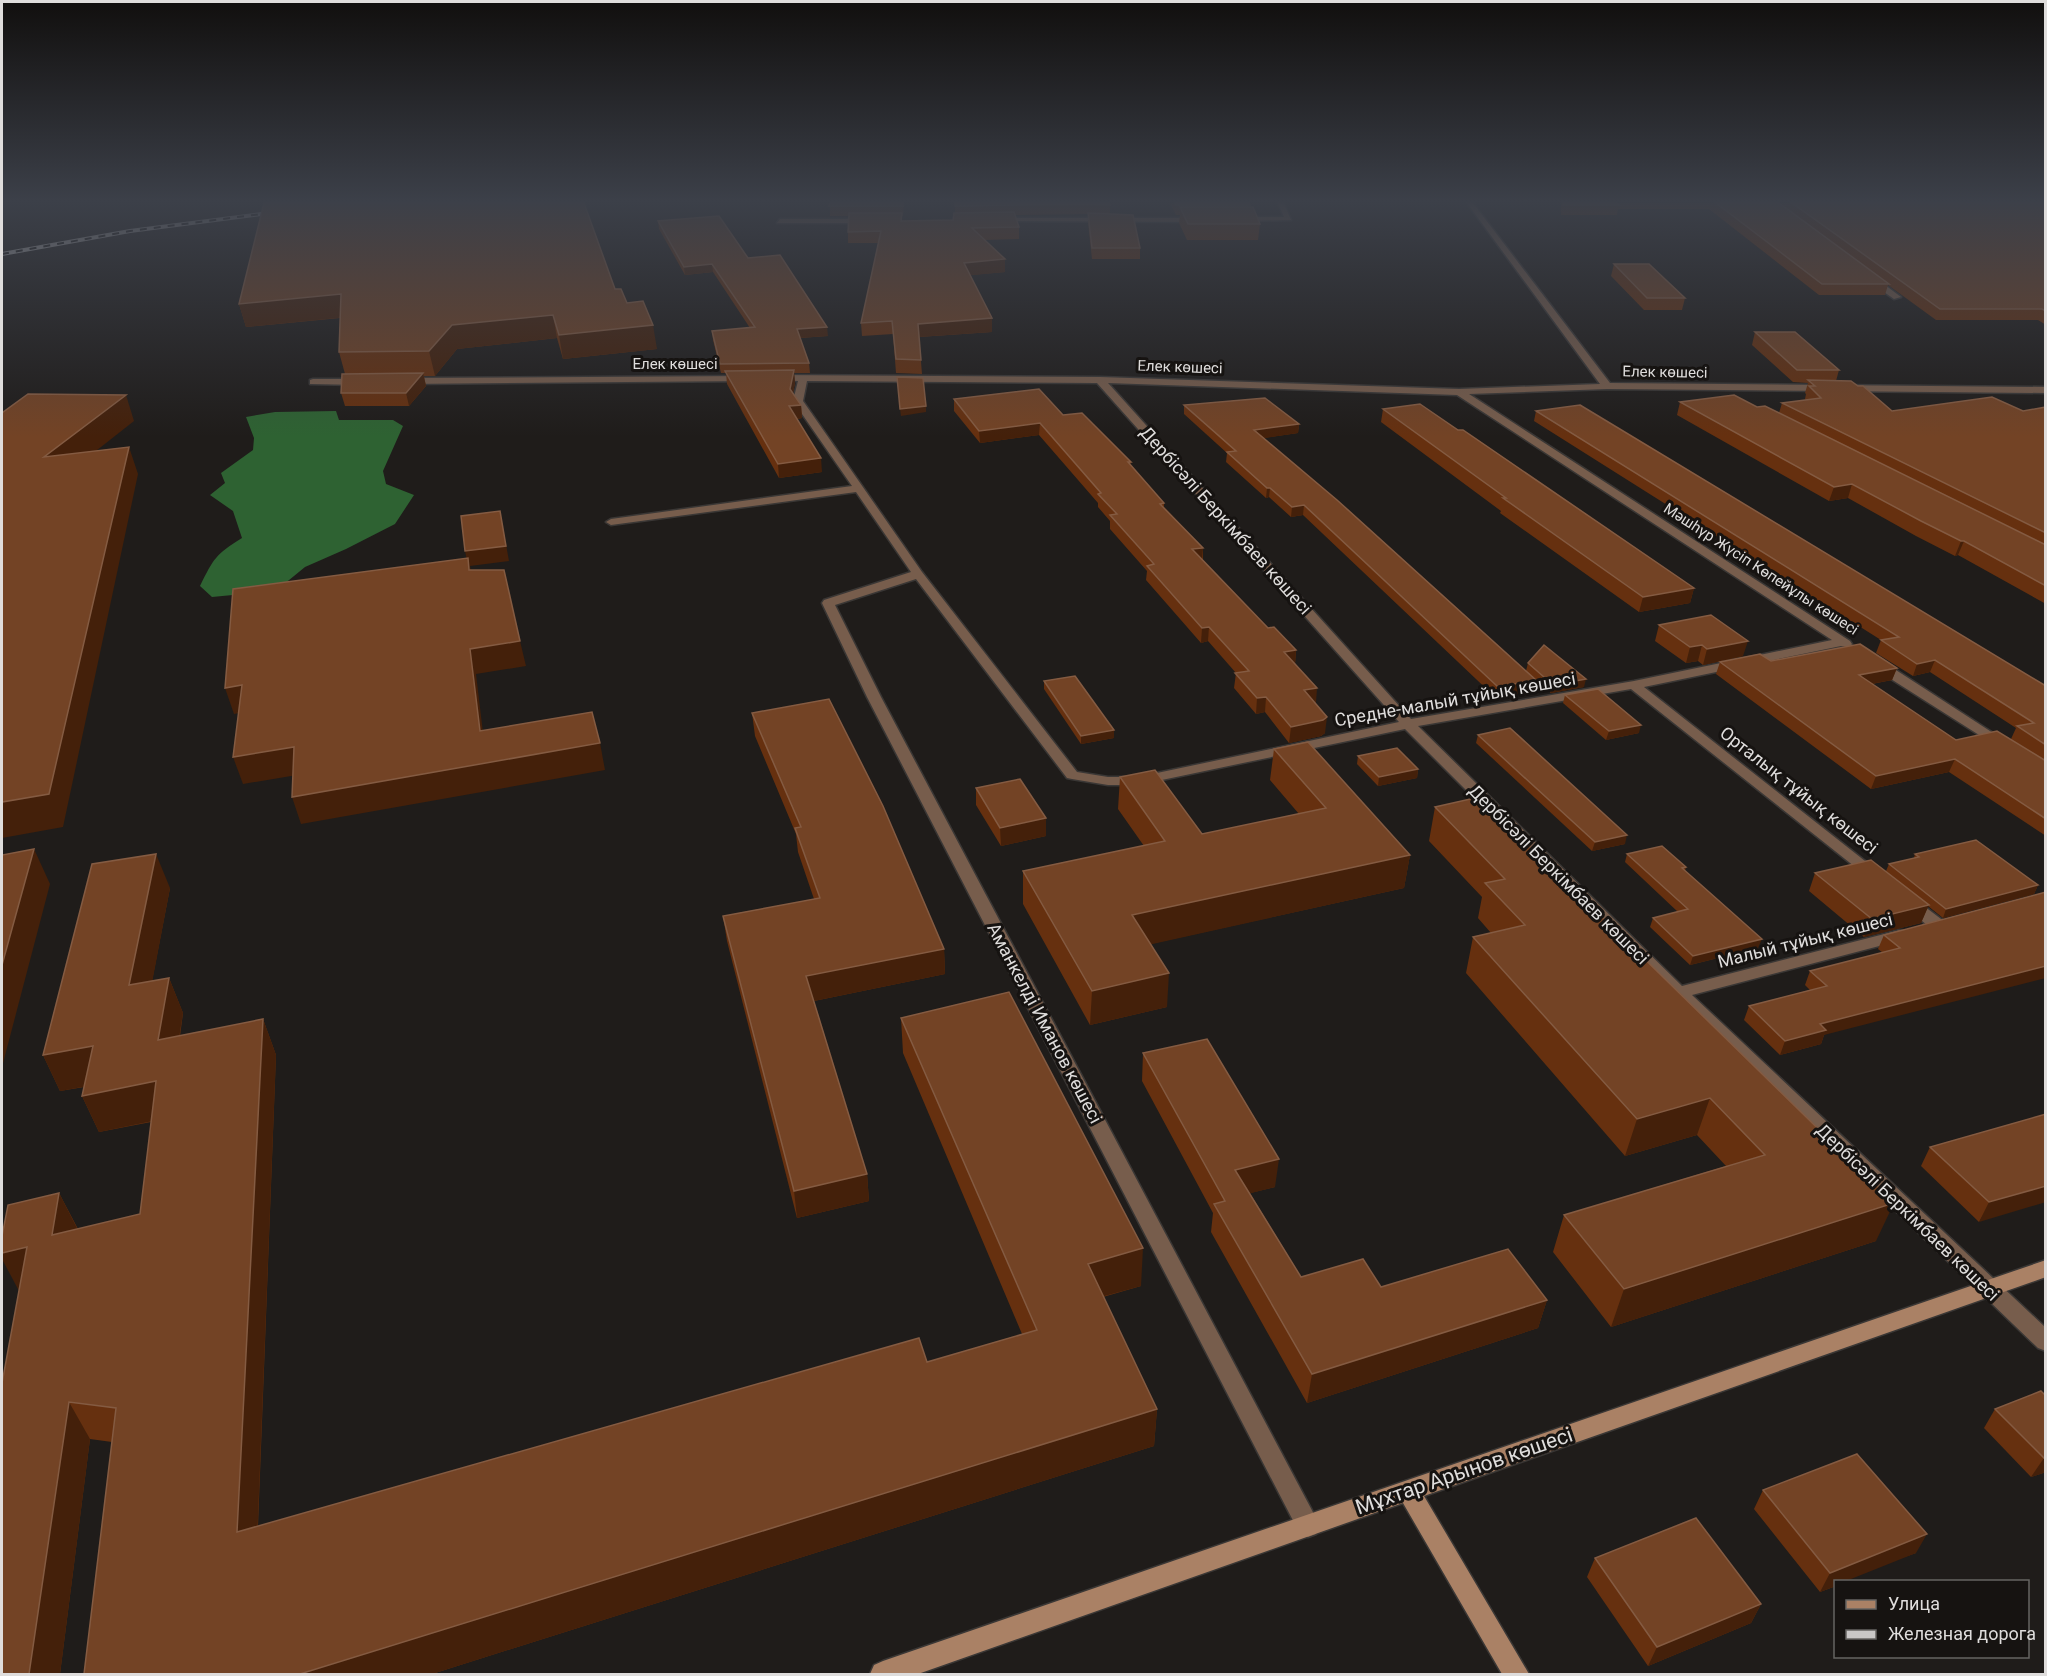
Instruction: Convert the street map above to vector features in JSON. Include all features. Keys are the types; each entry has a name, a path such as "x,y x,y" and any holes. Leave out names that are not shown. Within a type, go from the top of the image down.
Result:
{"main road":[{"name":"Мұхтар Арынов көшесі","path":"883,1674 2046,1268"},
{"path":"1408,1491 1516,1674"}],"street":[{"path":"1529,281 1607,386"},
{"path":"1875,281 1897,297"},
{"path":"803,378 798,401 918,574"},
{"name":"Елек көшесі","path":"394,381 803,378 1100,380 1459,392 1607,386 2046,390"},
{"name":"Дербісәлі Беркімбаев көшесі","path":"1100,380 1408,723 1678,993 2046,1342"},
{"path":"313,382 371,382"},
{"path":"1711,388 1732,399"},
{"name":"Мәшһүр Жүсіп Көпейұлы көшесі","path":"1459,392 2015,752"},
{"path":"611,522 859,488"},
{"name":"Средне-малый тұйық көшесі","path":"918,574 1072,775 1108,781 1138,781 1408,723 1853,649"},
{"name":"Аманкелді Иманов көшесі","path":"918,574 828,603 879,707 1308,1526"},
{"name":"Орталық тұйық көшесі","path":"1634,685 1883,882"},
{"path":"1902,896 1939,926"},
{"name":"Малый тұйық көшесі","path":"1678,993 1960,920"}],"green space":[{"path":"336,411 339,420 393,420 403,426 383,471 386,484 414,495 395,524 305,567 283,585 263,592 212,597 200,586 212,563 221,553 242,538 233,511 210,495 225,483 221,473 253,450 254,438 246,417 275,412"}],"building":[{"path":"245,281 612,281 615,289 621,289 627,303 643,301 653,325 559,335 553,315 452,325 429,351 339,352 341,294 239,304"},
{"path":"724,281 797,281 827,327 797,329 809,363 720,364 712,331 755,327"},
{"path":"870,281 973,281 992,318 918,324 921,360 896,359 892,321 861,323"},
{"path":"1631,281 1667,281 1685,298 1647,298"},
{"path":"1818,281 1885,281 1889,284 1822,284"},
{"path":"1901,281 2046,281 2046,311 2042,309 1940,309"},
{"path":"1755,332 1795,332 1839,370 1797,370"},
{"path":"794,370 790,389 801,405 789,406 821,458 778,464 725,371"},
{"path":"423,373 406,393 341,393 342,374"},
{"path":"897,377 923,378 926,406 900,409"},
{"path":"1808,380 1851,381 1858,386 1863,386 1892,411 1992,397 2023,411 2046,407 2046,533 1782,403 1821,398 1809,386 1815,386"},
{"path":"1039,389 1063,415 1082,413 1131,462 1128,462 1164,503 1160,504 1203,548 1192,549 1268,628 1274,627 1296,650 1284,652 1317,688 1304,690 1327,717 1323,720 1291,727 1266,697 1257,698 1235,673 1249,671 1209,627 1202,628 1147,566 1154,564 1110,515 1117,514 1098,494 1101,493 1040,423 979,431 954,399"},
{"path":"28,394 126,395 44,457 129,447 49,794 2,802 2,413"},
{"path":"1734,395 1757,407 1765,406 2046,545 2046,586 1852,484 1834,487 1680,402"},
{"path":"1265,398 1299,424 1254,430 1337,500 1536,680 1498,687 1304,505 1292,507 1270,488 1267,488 1227,452 1236,451 1184,405"},
{"path":"1420,404 1458,430 1463,430 1694,588 1643,597 1503,498 1506,498 1383,409"},
{"path":"1580,405 2046,686 2046,745 2017,726 2034,723 1935,660 1917,664 1881,640 1899,637 1536,411"},
{"path":"500,511 506,546 465,551 461,516"},
{"path":"468,558 469,570 504,570 520,641 470,649 480,731 592,712 600,743 292,797 294,747 233,757 242,685 225,688 233,589"},
{"path":"1711,615 1748,641 1707,649 1702,645 1690,647 1659,625"},
{"path":"1860,644 1897,668 1859,675 1956,740 1997,731 2046,761 2046,819 1955,759 1876,776 1720,662 1760,654 1771,661"},
{"path":"1544,645 1586,679 1553,685 1528,663"},
{"path":"1075,676 1114,730 1081,736 1044,681"},
{"path":"1598,689 1641,725 1609,731 1565,695"},
{"path":"829,699 883,806 944,949 806,976 867,1174 794,1191 723,916 820,898 795,828 801,827 752,713"},
{"path":"1510,728 1627,835 1595,842 1478,735"},
{"path":"1308,742 1410,855 1132,915 1169,973 1092,991 1023,871 1165,841 1120,777 1155,770 1202,834 1326,808 1274,749"},
{"path":"1397,748 1418,769 1379,777 1358,756"},
{"path":"1020,779 1046,818 1000,828 976,788"},
{"path":"1479,797 1894,1203 1624,1289 1564,1215 1765,1155 1710,1098 1637,1119 1473,937 1525,925 1485,883 1505,879 1435,807"},
{"path":"1976,840 2038,885 1946,909 1889,864 1919,857 1915,854"},
{"path":"1662,846 1686,867 1682,868 1762,939 1693,956 1653,918 1688,909 1627,854"},
{"path":"34,849 2,965 2,855"},
{"path":"156,854 129,985 169,978 158,1040 263,1019 237,1532 919,1338 927,1362 1037,1330 901,1018 1009,992 1143,1248 1088,1264 1157,1409 300,1674 84,1674 116,1408 69,1402 29,1674 2,1674 2,1383 27,1247 2,1253 2,1236 8,1205 59,1193 52,1235 140,1214 156,1081 82,1096 93,1046 43,1055 92,864"},
{"path":"1871,860 1929,905 1872,919 1815,873"},
{"path":"2046,892 2046,966 1820,1024 1826,1030 1785,1041 1749,1006 1827,986 1810,971 1900,948 1884,935"},
{"path":"1207,1039 1279,1159 1235,1170 1301,1277 1363,1259 1381,1287 1508,1249 1547,1300 1312,1374 1214,1204 1225,1201 1143,1053"},
{"path":"2046,1114 2046,1186 1989,1202 1930,1147"},
{"path":"2041,1391 2046,1396 2046,1457 2044,1458 1995,1409"},
{"path":"1857,1454 1927,1534 1830,1573 1763,1490"},
{"path":"1696,1518 1761,1604 1657,1647 1595,1558"}]}
